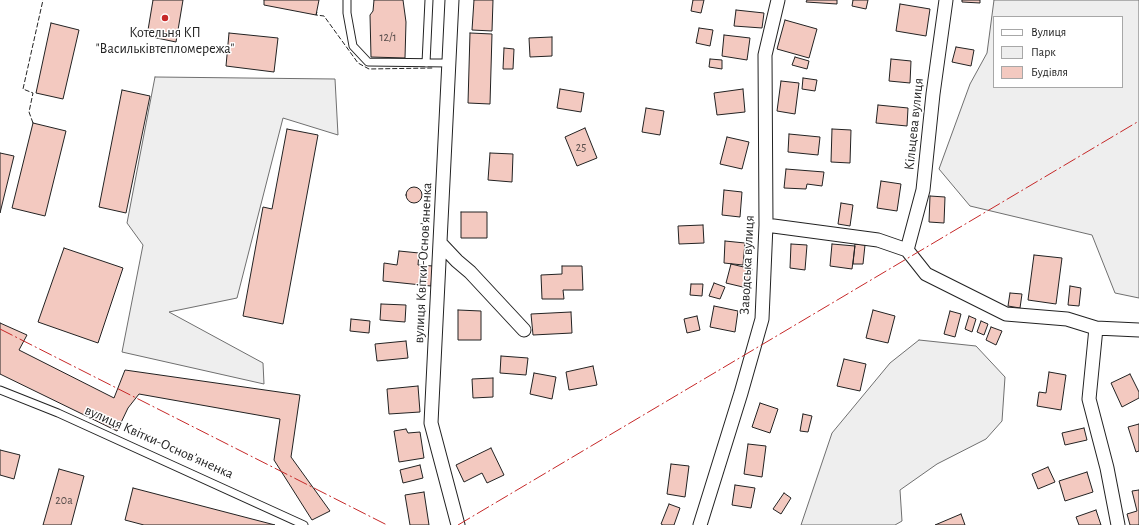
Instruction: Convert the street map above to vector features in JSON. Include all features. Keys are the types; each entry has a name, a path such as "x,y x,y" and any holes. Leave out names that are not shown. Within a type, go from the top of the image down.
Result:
{"street":[{"name":"вулиця Квітки-Основʼяненка","path":"452,0 431,423 458,525"},
{"name":"Заводська вулиця","path":"700,525 741,393 762,319 766,225 765,55 778,0"},
{"name":"Кільцева вулиця","path":"907,250 923,190 933,94 946,0"},
{"path":"766,225 878,240 907,250 926,274 1006,314 1067,319 1096,328 1139,330"},
{"path":"440,243 470,272 524,330"},
{"path":"1096,328 1089,399 1107,468 1118,525"}],"lane":[{"path":"347,0 347,13 353,46 368,62 448,63"},
{"path":"426,63 429,0"},
{"name":"вулиця Квітки-Основʼяненка","path":"0,390 58,413 304,525"}],"green space":[{"path":"994,0 1139,0 1139,298 1115,293 1092,235 970,206 939,169 970,84 987,53"},
{"path":"155,77 335,79 338,135 283,118 237,298 169,312 263,363 264,384 122,352 143,245 127,223"},
{"path":"919,340 976,346 1005,377 1002,421 986,439 937,464 900,490 902,521 895,525 801,525 832,433 890,363"}],"building":[{"name":"Котельня КП \"Васильківтепломережа\"","path":"153,0 183,0 176,42 147,36"},
{"path":"264,0 319,0 316,15 264,5"},
{"path":"374,0 403,0 406,22 405,58 371,57 370,15 373,11"},
{"path":"474,0 493,0 492,31 472,30"},
{"path":"693,0 704,0 701,13 691,11"},
{"path":"807,0 837,0 837,4 806,2"},
{"path":"853,0 868,0 866,9 852,6"},
{"path":"962,0 980,0 980,3 962,2"},
{"path":"900,4 930,9 926,36 896,31"},
{"path":"736,10 764,13 762,28 734,26"},
{"path":"785,20 817,29 809,58 777,49"},
{"path":"51,23 79,30 63,99 36,93"},
{"path":"699,28 713,30 710,46 696,43"},
{"path":"229,33 278,38 274,72 226,66"},
{"path":"470,33 492,34 490,104 468,103"},
{"path":"724,35 750,38 747,60 722,56"},
{"path":"552,37 552,56 530,57 529,38"},
{"path":"956,47 974,50 971,66 952,62"},
{"path":"504,48 514,49 513,69 503,69"},
{"path":"795,57 809,61 807,69 792,65"},
{"path":"710,59 722,60 722,69 709,67"},
{"path":"891,59 911,61 910,83 889,81"},
{"path":"803,78 817,80 815,91 802,89"},
{"path":"781,81 799,83 795,114 777,111"},
{"path":"560,89 584,93 581,112 557,108"},
{"path":"743,89 745,112 717,115 714,93"},
{"path":"122,90 150,96 126,213 99,207"},
{"path":"878,105 908,108 907,126 876,123"},
{"path":"646,108 664,111 660,135 642,132"},
{"path":"33,123 66,131 45,216 12,208"},
{"path":"585,128 597,158 577,166 565,137"},
{"path":"287,129 318,135 283,324 243,316 263,207 272,209"},
{"path":"832,129 851,130 850,163 831,162"},
{"path":"789,134 820,137 818,155 788,152"},
{"path":"727,137 749,142 742,169 720,164"},
{"path":"0,153 14,156 0,213"},
{"path":"490,153 513,154 512,182 488,180"},
{"path":"786,169 824,172 822,186 807,184 806,189 784,188"},
{"path":"881,181 901,184 897,211 877,208"},
{"path":"414,187 420,189 422,195 420,201 414,203 408,201 406,195 408,189"},
{"path":"724,190 742,192 740,217 722,215"},
{"path":"930,196 945,197 944,223 929,222"},
{"path":"841,203 853,205 850,226 838,224"},
{"path":"461,212 487,212 487,238 461,238"},
{"path":"703,225 704,243 679,244 678,226"},
{"path":"725,241 745,243 743,265 724,263"},
{"path":"791,244 807,245 805,270 790,268"},
{"path":"832,244 855,246 852,269 830,266"},
{"path":"855,244 865,245 863,264 853,264"},
{"path":"64,248 123,268 98,343 38,322"},
{"path":"399,251 419,253 418,265 433,266 431,286 383,281 384,263 397,265"},
{"path":"1034,255 1062,258 1056,304 1028,300"},
{"path":"731,264 752,269 747,288 726,283"},
{"path":"562,266 582,266 583,290 563,290 564,299 542,299 541,275 562,274"},
{"path":"714,283 725,287 720,299 709,296"},
{"path":"691,284 703,284 702,296 690,295"},
{"path":"1070,286 1081,288 1079,306 1068,305"},
{"path":"1010,293 1022,294 1020,308 1008,306"},
{"path":"381,304 406,305 405,322 380,320"},
{"path":"714,306 738,311 735,332 710,327"},
{"path":"458,310 481,311 481,340 458,340"},
{"path":"873,310 895,316 888,343 866,338"},
{"path":"950,311 961,314 955,337 944,334"},
{"path":"571,312 572,333 533,335 531,314"},
{"path":"697,316 700,330 687,333 684,319"},
{"path":"969,316 976,319 972,332 965,329"},
{"path":"351,319 370,321 369,333 350,331"},
{"path":"981,321 988,324 984,335 977,332"},
{"path":"0,323 27,335 19,350 114,398 125,370 300,395 291,457 330,511 312,520 274,460 280,419 139,394 128,408 117,431 0,374"},
{"path":"991,327 1002,331 996,345 986,340"},
{"path":"406,341 408,358 377,361 375,344"},
{"path":"501,356 528,358 526,375 500,373"},
{"path":"844,359 866,364 860,391 837,386"},
{"path":"593,366 597,385 569,390 566,372"},
{"path":"1049,372 1066,375 1061,410 1037,406 1039,392 1046,393"},
{"path":"534,373 556,377 552,399 530,394"},
{"path":"1130,374 1139,392 1139,398 1122,407 1111,383"},
{"path":"493,378 493,397 473,398 472,379"},
{"path":"418,386 420,412 389,414 387,389"},
{"path":"760,403 778,409 770,433 752,427"},
{"path":"803,414 812,416 808,432 800,431"},
{"path":"1139,424 1139,451 1136,452 1128,427"},
{"path":"1084,428 1087,440 1065,445 1062,433"},
{"path":"406,429 408,433 420,432 424,458 399,462 394,431"},
{"path":"748,444 766,446 762,477 744,474"},
{"path":"491,448 504,475 487,483 482,473 464,482 456,465"},
{"path":"0,450 20,455 14,479 0,475"},
{"path":"671,464 689,466 685,497 667,494"},
{"path":"420,465 423,478 403,483 400,470"},
{"path":"1048,467 1055,482 1038,489 1032,474"},
{"path":"59,469 84,476 71,525 43,525"},
{"path":"1087,472 1093,492 1065,501 1059,481"},
{"path":"735,485 755,488 751,508 732,505"},
{"path":"133,488 275,525 144,525 125,520"},
{"path":"1139,490 1139,525 1130,525 1127,514 1137,511 1132,491"},
{"path":"424,492 429,525 410,525 405,495"},
{"path":"784,493 791,498 781,514 773,509"},
{"path":"669,504 680,508 674,525 663,525 661,524"},
{"path":"1096,510 1101,525 1079,525 1076,517"},
{"path":"961,514 965,525 935,525"}],"fence":[{"path":"33,123 29,112 33,93 23,89 43,0"},
{"path":"317,12 316,15 324,16 358,63 369,69 433,68"}],"power":[{"path":"458,525 1139,121"},
{"path":"0,329 387,525"}],"place":[{"name":"Котельня КП \"Васильківтепломережа\"","path":"165,18"}]}
